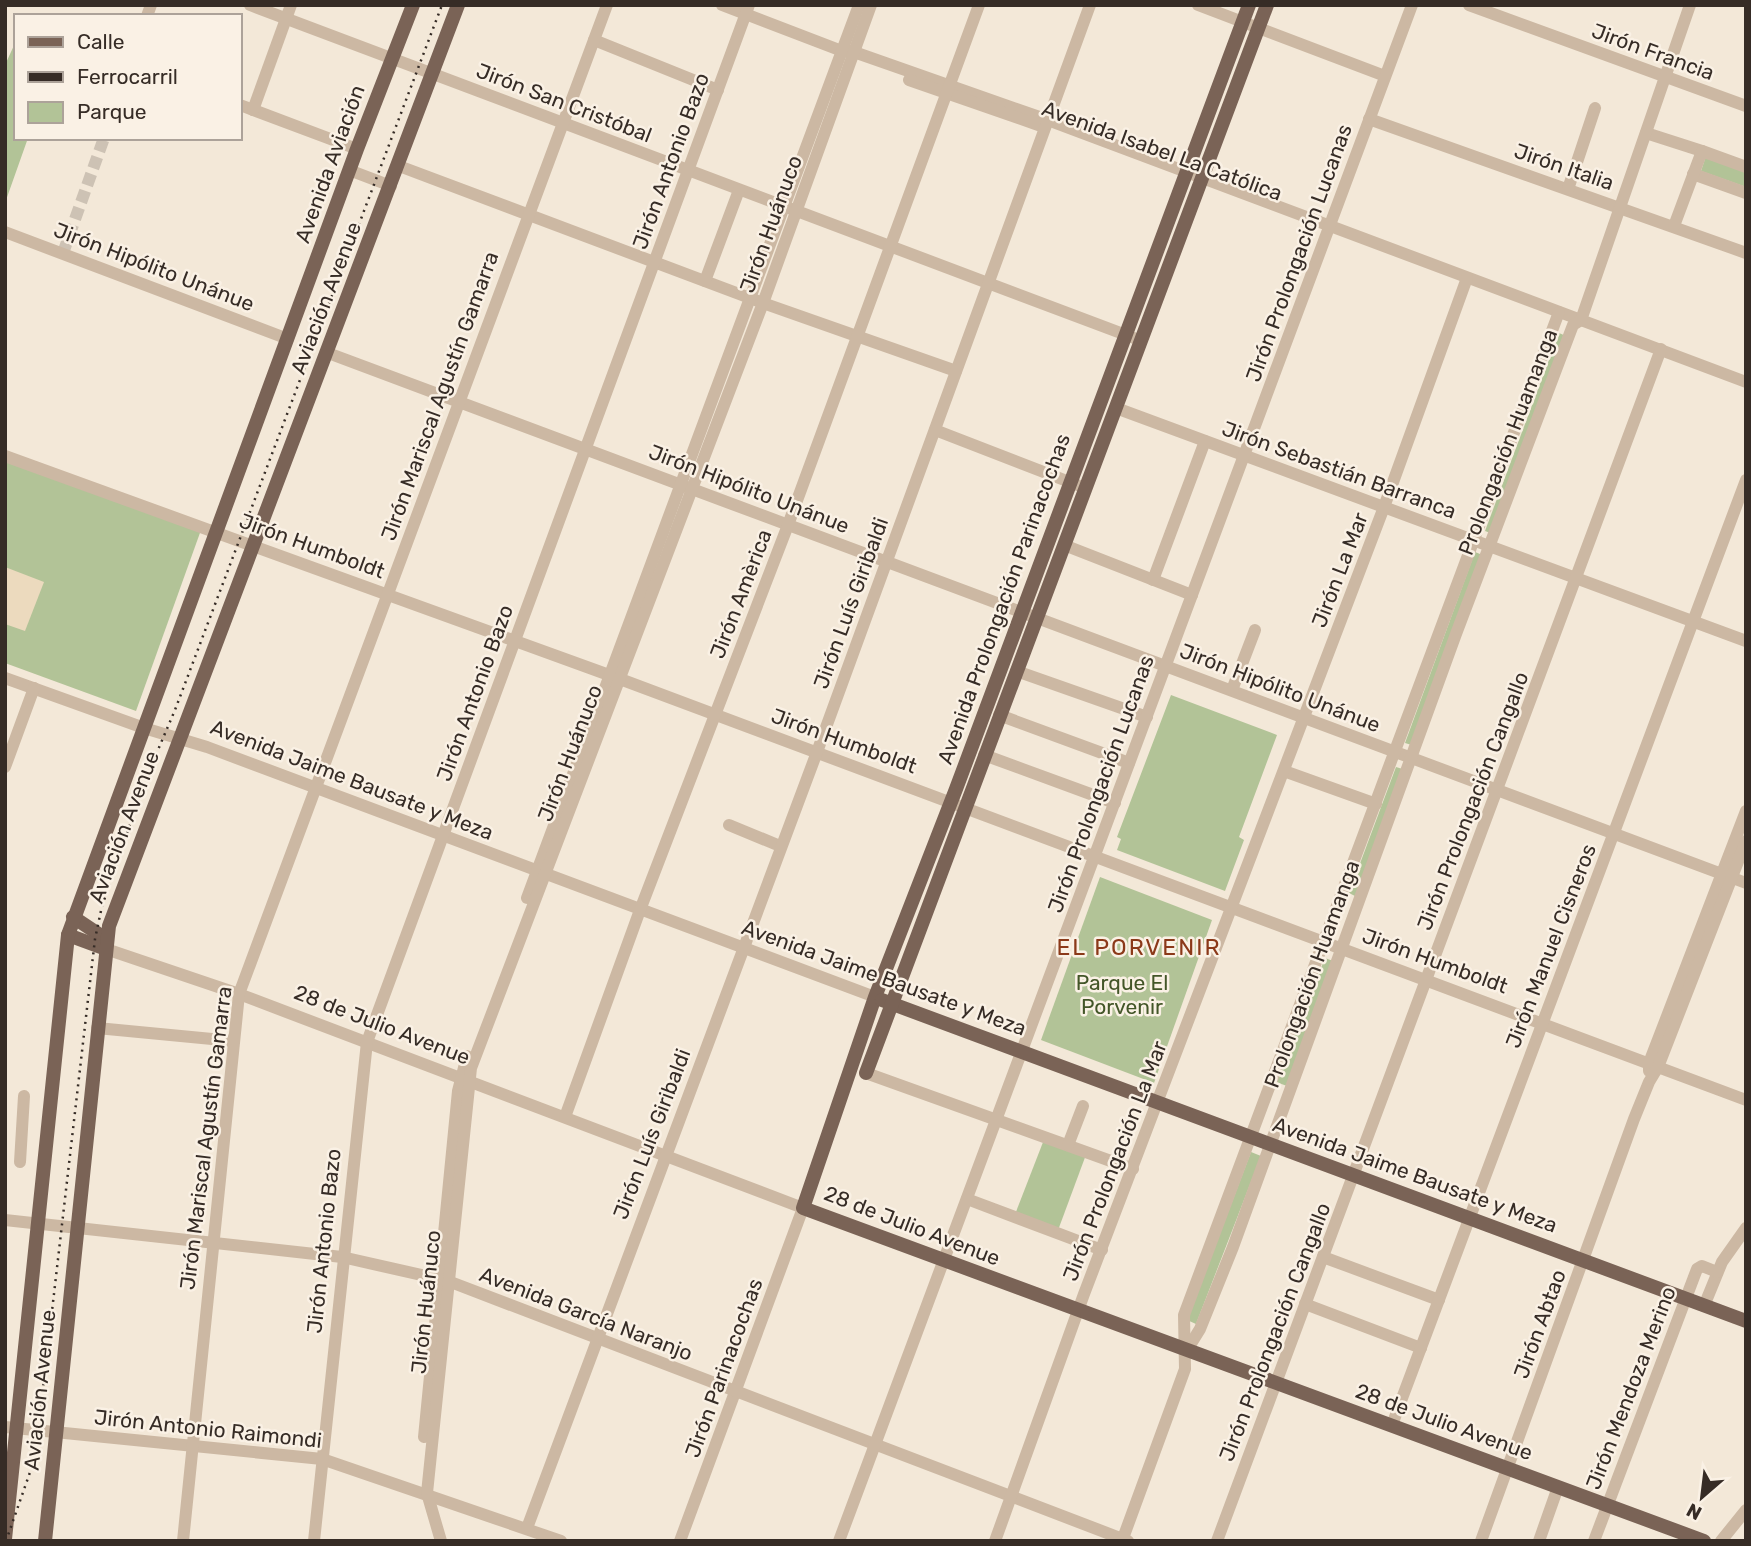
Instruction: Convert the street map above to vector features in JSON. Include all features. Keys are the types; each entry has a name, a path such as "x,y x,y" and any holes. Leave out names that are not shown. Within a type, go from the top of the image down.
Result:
{"main road":[{"name":"Avenida Aviación","path":"288,339 349,170 413,5"},
{"path":"399,166 458,5"},
{"name":"Avenida Prolongación Parinacochas","path":"866,1073 958,804 1029,615 1070,482 1249,5"},
{"name":"Avenida Prolongación Parinacochas","path":"803,1208 875,997 958,804 984,755 1016,671 1029,615 1064,545 1267,5"},
{"name":"Aviación Avenue","path":"45,1541 109,926 399,166"},
{"name":"Aviación Avenue","path":"5,1539 12,1428 68,935 288,339"},
{"name":"28 de Julio Avenue","path":"73,917 100,935 106,949"},
{"name":"28 de Julio Avenue","path":"68,935 106,949"},
{"name":"Avenida Jaime Bausate y Meza","path":"875,997 1746,1321"},
{"name":"28 de Julio Avenue","path":"803,1208 1704,1541"}],"street":[{"name":"Jirón San Cristóbal","path":"250,5 1141,340"},
{"path":"253,110 291,5"},
{"name":"Jirón Mariscal Agustín Gamarra","path":"183,1541 239,994 607,5"},
{"name":"Avenida Isabel La Católica","path":"722,5 748,10 849,54 1201,181 1659,353 1746,382"},
{"name":"Jirón Huánuco","path":"849,54 859,5"},
{"name":"Jirón Huánuco","path":"433,1541 423,1492 464,1079 790,209 849,54 871,5"},
{"name":"Jirón Amèrica","path":"565,1117 640,910 788,525 979,5"},
{"name":"Jirón Luís Giribaldi","path":"527,1528 817,751 1090,5"},
{"path":"1198,5 1385,76"},
{"name":"Jirón Prolongación Lucanas","path":"839,1541 1412,5"},
{"name":"Jirón Francia","path":"1469,5 1746,106"},
{"name":"Prolongación Huamanga","path":"1187,1350 1203,1322 1489,546 1622,207 1690,5"},
{"name":"Jirón Antonio Bazo","path":"314,1541 342,1257 367,1042 748,10"},
{"path":"594,40 718,90"},
{"path":"242,106 357,149"},
{"path":"1567,188 1595,108"},
{"name":"Jirón Italia","path":"1369,119 1746,253"},
{"path":"1647,133 1746,167"},
{"path":"1674,226 1702,151"},
{"path":"399,166 757,301 956,371"},
{"path":"349,170 391,186"},
{"path":"1693,174 1746,194"},
{"path":"705,281 739,190"},
{"name":"Jirón Hipólito Unánue","path":"5,232 288,339"},
{"name":"Jirón La Mar","path":"1304,717 1384,507 1465,281"},
{"name":"Prolongación Huamanga","path":"1187,1350 1184,1315 1558,315"},
{"name":"Jirón Hipólito Unánue","path":"328,353 1746,882"},
{"name":"Avenida Isabel La Católica","path":"1659,353 1746,390"},
{"name":"Jirón Prolongación Cangallo","path":"1217,1541 1275,1382 1356,1176 1659,353"},
{"name":"Jirón Sebastián Barranca","path":"1116,408 1746,641"},
{"path":"934,430 1085,488"},
{"path":"1153,580 1205,441"},
{"name":"Jirón Humboldt","path":"5,456 817,751 1542,1021 1746,1100"},
{"name":"Jirón Manuel Cisneros","path":"1392,1425 1746,480"},
{"path":"1064,545 1192,595"},
{"path":"1232,690 1255,630"},
{"path":"1016,671 1147,717"},
{"name":"Avenida Jaime Bausate y Meza","path":"5,678 144,728 180,738 875,997"},
{"path":"5,767 34,688"},
{"path":"999,715 1129,763"},
{"name":"Jirón Prolongación La Mar","path":"995,1541 1079,1311 1304,717"},
{"path":"984,755 1115,803"},
{"path":"1284,771 1376,804"},
{"name":"Jirón Abtao","path":"1481,1541 1654,1065 1727,876 1746,811"},
{"path":"729,825 780,846"},
{"name":"Jirón Abtao","path":"1727,876 1746,841"},
{"name":"28 de Julio Avenue","path":"106,949 239,994 803,1208"},
{"path":"97,1028 233,1041"},
{"path":"866,1073 1133,1169"},
{"path":"20,1162 24,1096"},
{"path":"1068,1145 1083,1106"},
{"path":"967,1199 1102,1250"},
{"name":"Jirón Parinacochas","path":"680,1541 803,1208"},
{"name":"Avenida García Naranjo","path":"5,1220 342,1257 443,1280 1124,1540"},
{"name":"Jirón Mendoza Merino","path":"1704,1306 1717,1272 1746,1228"},
{"path":"1324,1257 1439,1300"},
{"name":"Jirón Mendoza Merino","path":"1594,1541 1699,1267 1717,1272"},
{"path":"1305,1304 1421,1348"},
{"path":"1124,1540 1185,1369 1187,1350"},
{"name":"Jirón Antonio Raimondi","path":"12,1428 322,1459 561,1541"},
{"path":"1539,1541 1558,1487"},
{"name":"Jirón Huánuco","path":"423,1492 441,1541"},
{"path":"1721,1541 1746,1510"}],"green space":[{"path":"14,45 14,140 27,140 5,203 5,65"},
{"path":"1706,156 1746,171 1746,187 1701,171"},
{"path":"1559,333 1566,336 1493,534 1485,531"},
{"path":"5,460 201,530 136,711 5,663"},
{"path":"1475,552 1485,556 1415,746 1405,743"},
{"path":"1171,695 1277,735 1239,837 1244,840 1225,891 1117,850 1121,839 1117,837"},
{"path":"1396,767 1406,770 1355,896 1349,893"},
{"name":"Parque El Porvenir","path":"1100,877 1212,920 1154,1083 1041,1040"},
{"path":"1325,958 1336,962 1287,1086 1276,1082"},
{"path":"1045,1137 1087,1152 1057,1233 1014,1217"},
{"path":"1251,1152 1261,1156 1196,1324 1187,1320"}],"shaded area":[{"path":"5,567 44,582 25,631 5,624"}],"tunnel":[{"path":"63,253 103,140"}],"railway":[{"path":"6,1541 35,1458 95,939 102,906 146,778 175,710 442,5"}],"district":[{"name":"EL PORVENIR","path":"1139,947"}]}
